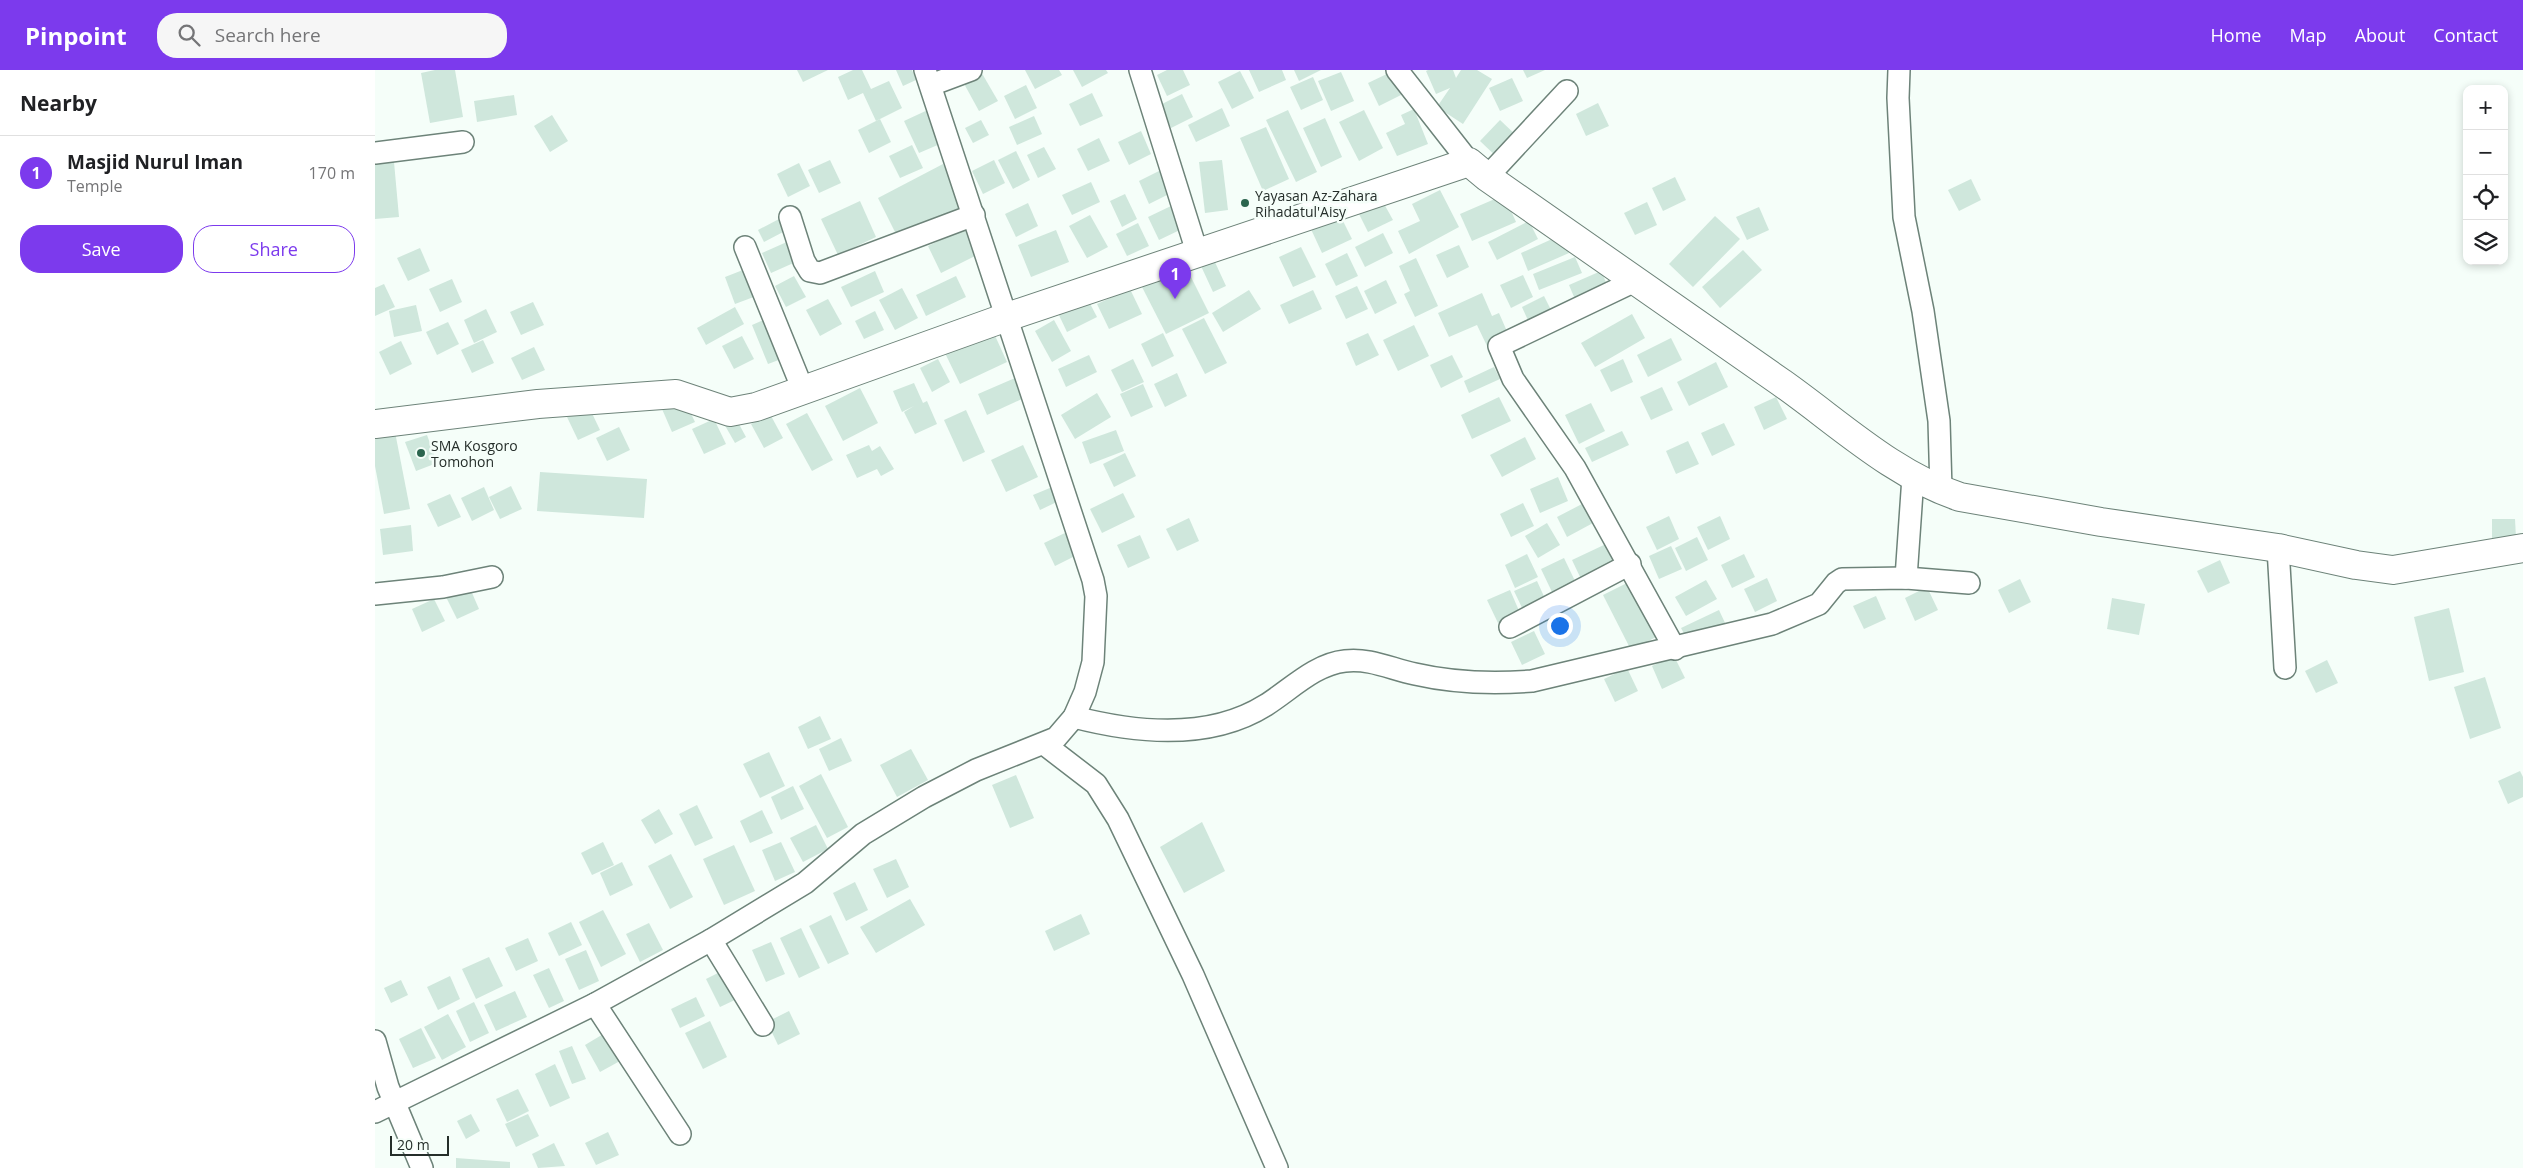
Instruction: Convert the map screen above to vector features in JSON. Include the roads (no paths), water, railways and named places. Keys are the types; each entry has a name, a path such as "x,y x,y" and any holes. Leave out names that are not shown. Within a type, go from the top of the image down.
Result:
{"street":[{"path":"971,70 928,78 1007,317 1033,405 1093,580 1096,596 1093,662 1085,692 1060,731"},
{"path":"1140,70 1197,252"},
{"path":"1397,70 1478,170 1637,280 1822,412 1879,456 1913,478 1941,490 1960,497 2101,522 2278,548 2356,565 2393,570 2523,548"},
{"path":"1899,70 1898,98 1905,217 1923,311 1939,421 1941,490"},
{"path":"375,424 538,404 676,394 730,412 756,407 1007,317 1197,252 1478,170 1567,91"},
{"path":"375,153 463,142"},
{"path":"790,217 804,261 810,271 820,273 974,215"},
{"path":"745,246 803,390"},
{"path":"1637,280 1499,346 1524,397 1575,468 1675,649"},
{"path":"1906,578 1913,478"},
{"path":"2278,548 2285,668"},
{"path":"1511,627 1629,564"},
{"path":"375,594 425,590 492,577"},
{"path":"375,1112 595,1004 711,940 805,883 863,834 915,801 975,770 1060,731 1146,731 1199,728 1230,723 1266,706 1321,668 1344,661 1366,660 1416,674 1496,684 1550,678 1772,624 1819,604 1836,583 1843,579 1906,578 1969,583"},
{"path":"1060,731 1118,819 1193,975 1277,1168"},
{"path":"711,940 763,1025"},
{"path":"595,1004 680,1134"},
{"path":"375,1041 380,1065 422,1168"}],"place":[{"name":"Yayasan Az-Zahara Rihadatul'Aisy","path":"1245,203"},
{"name":"Masjid Nurul Iman","path":"1175,299"},
{"name":"SMA Kosgoro Tomohon","path":"421,453"}]}
